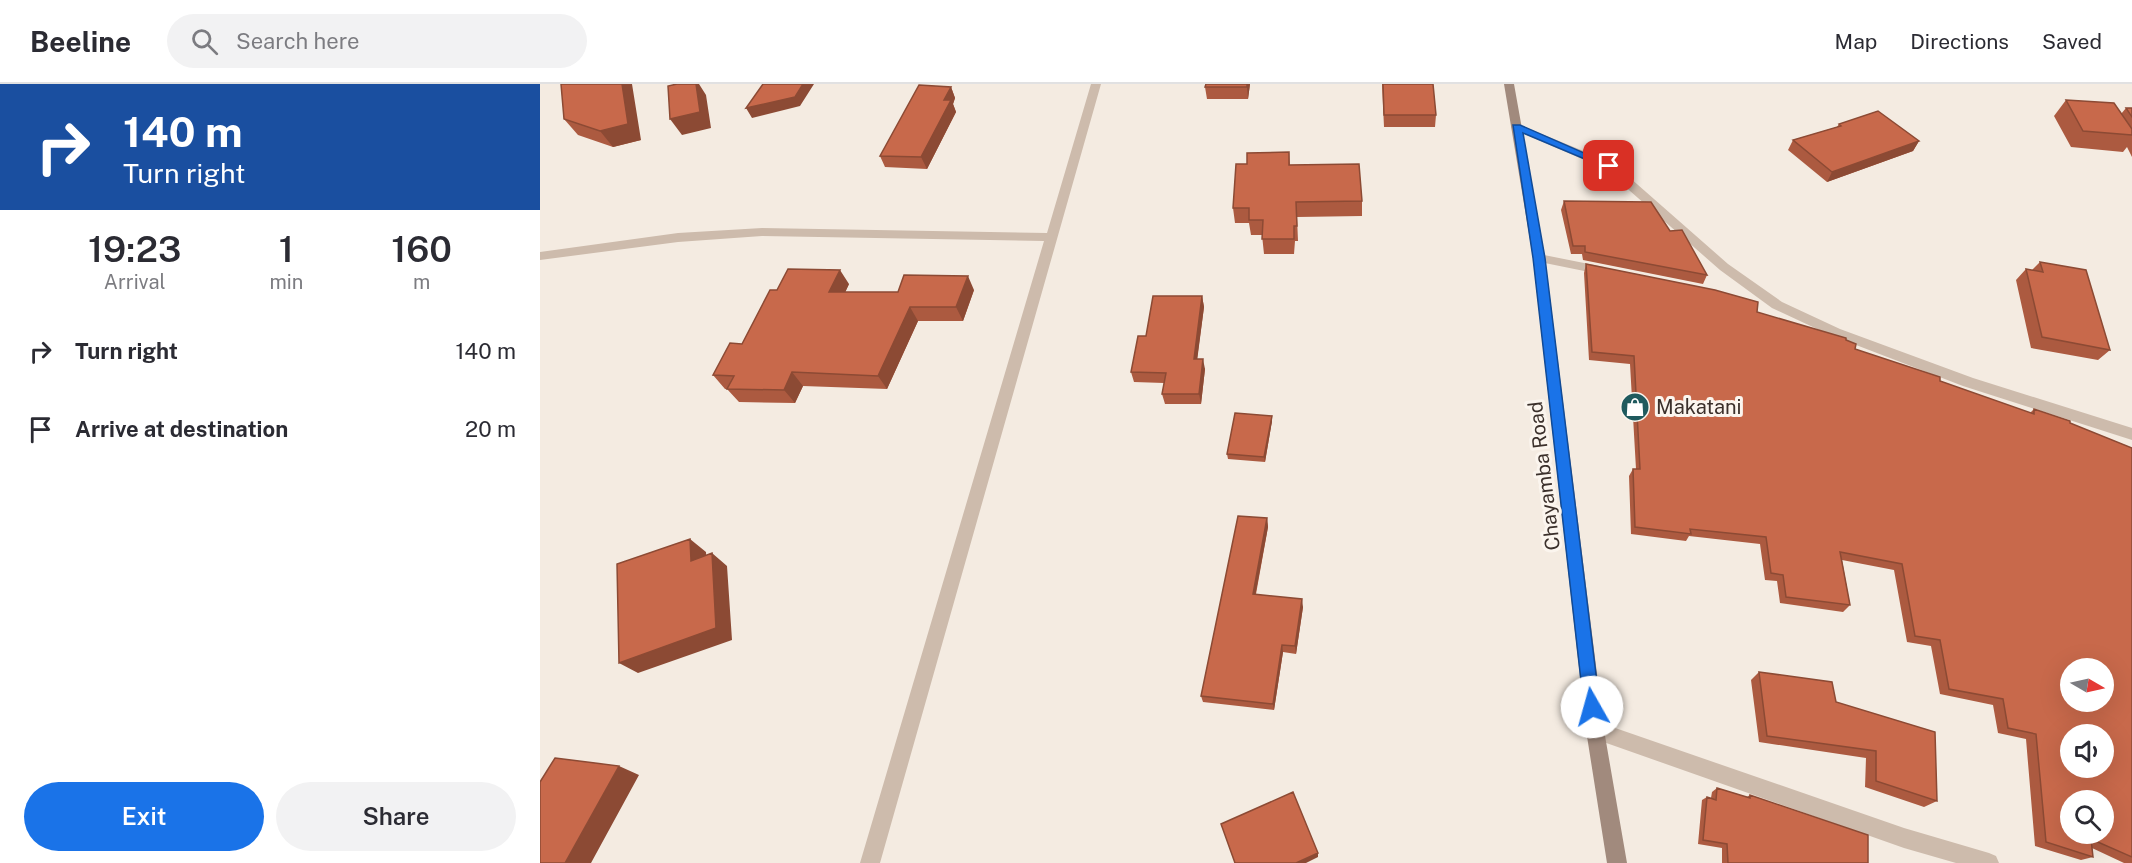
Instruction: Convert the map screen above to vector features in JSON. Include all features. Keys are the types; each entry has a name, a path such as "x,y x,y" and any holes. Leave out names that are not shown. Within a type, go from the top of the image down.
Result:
{"street":[{"path":"870,863 1096,84"},
{"name":"Chayamba Road","path":"1509,84 1539,258 1595,730 1617,863"},
{"path":"1517,127 1609,166 1724,267 1777,305 1835,332 1968,382 2132,434"},
{"path":"540,256 671,237 751,232 1053,237"},
{"path":"1539,258 1618,274"},
{"path":"1743,298 1777,305"},
{"path":"1595,730 1904,838 1989,863"}],"building":[{"path":"561,84 622,84 628,124 600,131 564,119"},
{"path":"696,84 700,112 670,119 668,86"},
{"path":"763,84 803,84 795,97 746,108"},
{"path":"1206,84 1247,84 1247,87 1205,87"},
{"path":"1383,84 1433,84 1436,115 1384,115"},
{"path":"919,85 951,87 944,100 951,100 921,157 880,156"},
{"path":"2066,100 2114,103 2132,129 2132,135 2083,131"},
{"path":"2126,108 2132,108 2132,117"},
{"path":"1878,111 1919,141 1832,172 1793,140 1841,126 1839,124"},
{"path":"1289,152 1289,165 1359,164 1362,201 1296,202 1297,226 1294,226 1294,239 1262,239 1263,220 1249,220 1249,208 1233,208 1236,164 1247,164 1247,153"},
{"path":"1564,201 1651,202 1670,231 1682,230 1707,275 1585,252 1585,246 1573,246"},
{"path":"2040,262 2086,270 2110,350 2042,337 2026,269 2043,272"},
{"path":"1586,264 1715,290 1758,302 1757,312 1846,338 1856,344 1855,349 1940,377 1940,381 2034,414 2034,409 2070,421 2070,423 2132,448 2132,857 2102,844 2114,844 2114,790 2060,790 2060,844 2092,844 2093,857 2046,842 2036,734 2008,728 2003,699 1949,689 1940,640 1915,636 1902,564 1840,552 1850,605 1786,597 1783,575 1771,573 1766,537 1690,529 1691,534 1635,527 1633,469 1640,469 1634,356 1592,352"},
{"path":"788,269 840,270 829,292 898,292 904,275 968,276 956,307 910,307 878,376 792,372 784,390 727,389 734,376 713,375 730,343 742,344 770,290 777,290"},
{"path":"1153,296 1202,296 1194,359 1203,359 1199,394 1162,394 1166,373 1131,372 1138,336 1146,336"},
{"path":"1235,413 1272,416 1264,457 1227,454"},
{"path":"1238,516 1267,518 1253,594 1302,599 1295,646 1282,645 1273,704 1201,696"},
{"path":"690,539 691,561 712,553 716,628 619,663 617,564"},
{"path":"1759,672 1832,682 1836,702 1935,732 1937,801 1876,781 1876,751 1767,736"},
{"path":"555,758 619,766 565,863 540,863 540,782"},
{"path":"1717,788 1750,798 1750,795 1868,835 1868,863 1728,863 1727,844 1703,840 1707,797 1716,800"},
{"path":"1293,792 1318,853 1296,863 1235,863 1221,824"}],"place":[{"name":"Makatani","path":"1635,407"}],"route":[{"path":"1592,707 1539,258 1517,127 1609,166"}]}
